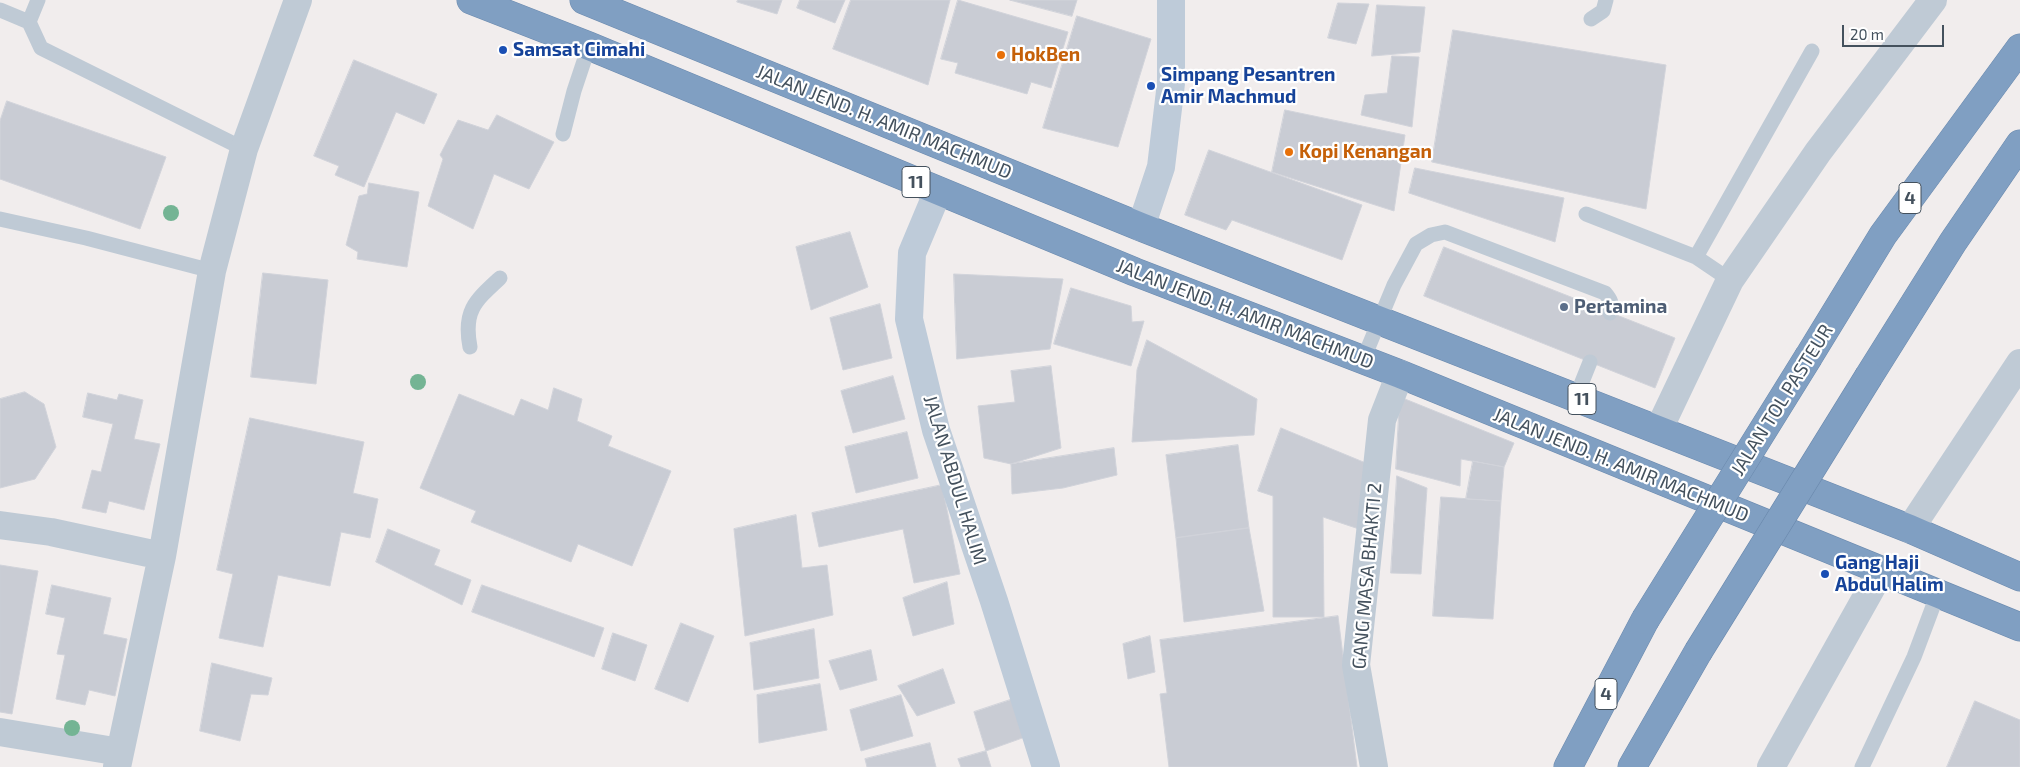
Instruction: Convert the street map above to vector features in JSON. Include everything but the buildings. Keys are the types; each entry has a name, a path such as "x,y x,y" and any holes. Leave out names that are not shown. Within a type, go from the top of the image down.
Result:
{"highway":[{"name":"JALAN JEND. H. AMIR MACHMUD","path":"470,0 589,46 1135,272 1400,374 2020,627"},
{"name":"JALAN JEND. H. AMIR MACHMUD","path":"584,0 1379,321 1910,529 2020,577"},
{"name":"JALAN TOL PASTEUR","path":"1568,767 1645,620 1883,235 2020,48"},
{"path":"1632,767 1698,652 1869,376 1953,242 2020,144"}],"street":[{"path":"0,732 118,760 162,556 212,271 244,149 298,0"},
{"path":"1141,226 1161,167 1171,83 1171,0"},
{"path":"1659,430 1730,280 1818,152 1933,0"},
{"name":"JALAN ABDUL HALIM","path":"938,191 912,253 910,319 936,430 994,602 1046,767"},
{"path":"1910,529 2020,363"},
{"name":"GANG MASA BHAKTI 2","path":"1374,767 1356,664 1382,420 1400,374"},
{"path":"0,525 51,532 162,556"},
{"path":"1771,767 1881,571"}],"lane":[{"path":"29,22 38,0"},
{"path":"1591,19 1603,11 1606,0"},
{"path":"0,10 29,22 41,48 244,149"},
{"path":"563,134 574,91 589,46"},
{"path":"1696,257 1812,51"},
{"path":"1586,214 1696,257 1730,280"},
{"path":"0,219 86,238 212,271"},
{"path":"1363,360 1394,285 1416,244 1431,235 1445,232 1604,294 1611,299 1612,308 1610,313"},
{"path":"470,347 467,329 471,309 500,278"},
{"path":"1576,397 1590,362"},
{"path":"1862,767 1914,657 1938,593"}],"place":[{"name":"Samsat Cimahi","path":"503,50"},
{"name":"HokBen","path":"1001,55"},
{"name":"Simpang Pesantren Amir Machmud","path":"1151,86"},
{"name":"Kopi Kenangan","path":"1289,152"},
{"name":"Pertamina","path":"1564,307"},
{"name":"Gang Haji Abdul Halim","path":"1825,574"}]}
